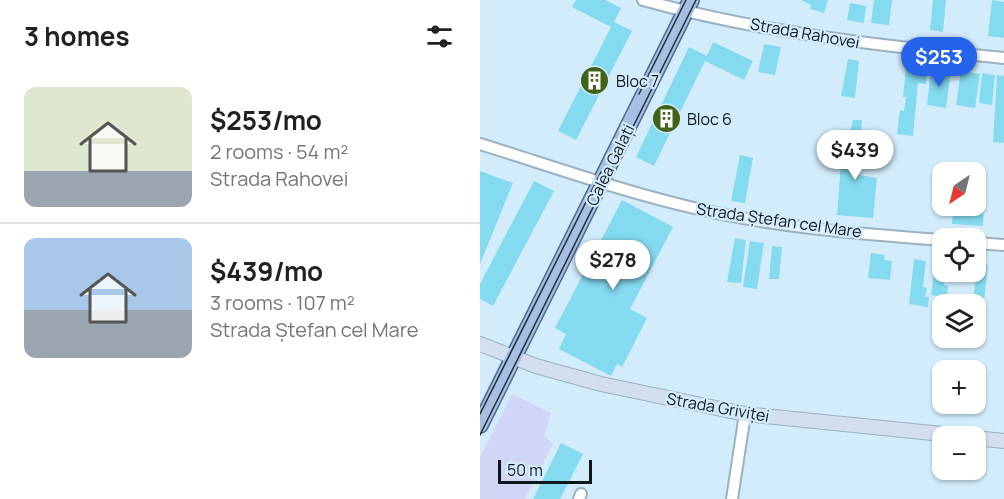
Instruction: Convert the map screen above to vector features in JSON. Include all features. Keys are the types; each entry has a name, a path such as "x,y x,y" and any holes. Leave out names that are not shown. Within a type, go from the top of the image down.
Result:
{"main road":[{"name":"Calea Galați","path":"480,425 688,6"},
{"name":"Strada Griviței","path":"480,344 513,358 601,384 745,414 932,433"},
{"path":"986,439 1004,441"}],"street":[{"name":"Strada Rahovei","path":"644,0 688,6 830,39 1004,58"},
{"name":"Strada Ștefan cel Mare","path":"480,144 602,183 727,215 932,239"},
{"path":"986,244 1004,245"},
{"path":"732,499 745,414"}],"shaded area":[{"path":"512,394 551,413 544,436 553,444 525,499 480,499 480,457"}],"building":[{"name":"Bloc 7","path":"576,0 605,0 621,8 614,22 632,31 576,140 558,131 611,27 572,7"},
{"path":"801,0 828,0 824,13 810,9 811,5"},
{"path":"874,0 892,0 889,25 871,23"},
{"path":"933,0 946,0 943,32 930,30"},
{"path":"992,0 1004,2 1004,38 988,36"},
{"path":"850,3 866,6 864,23 847,20"},
{"name":"Bloc 6","path":"713,42 753,61 744,80 705,61 654,166 636,157 689,47 707,56"},
{"path":"764,44 781,47 775,75 758,72"},
{"path":"848,59 859,61 855,98 841,96"},
{"path":"906,66 927,68 926,84 918,83 913,136 897,134 900,110 904,111 906,97 903,97"},
{"path":"931,69 951,71 946,108 927,105"},
{"path":"961,71 980,74 975,108 956,105"},
{"path":"982,73 995,75 992,105 979,103"},
{"path":"997,75 1004,76 1004,143 993,142"},
{"path":"853,120 862,120 858,175 877,178 873,218 837,215 842,150 846,150"},
{"path":"740,155 753,158 745,203 731,201"},
{"path":"480,171 513,183 480,264"},
{"path":"534,181 554,191 493,306 480,299 480,284"},
{"path":"622,200 673,227 630,309 647,318 622,367 617,364 611,376 559,349 566,334 555,328"},
{"path":"952,216 983,216 983,226 952,224"},
{"path":"735,238 746,240 741,283 727,282"},
{"path":"750,241 764,243 757,289 743,287"},
{"path":"772,246 782,247 779,279 769,279"},
{"path":"871,253 885,255 884,260 892,261 890,280 868,278"},
{"path":"914,259 926,261 923,287 927,288 925,297 929,297 928,307 909,304"},
{"path":"986,265 988,265 985,294 974,294 975,282 986,282"},
{"path":"933,282 944,282 944,285 948,286 947,294 931,295"},
{"path":"561,443 583,454 560,499 533,499"}],"tram line":[{"path":"639,94 686,0"},
{"path":"480,435 696,0"},
{"path":"480,414 601,172"}],"place":[{"name":"Bloc 7","path":"595,81"},
{"name":"Bloc 6","path":"666,119"}]}
